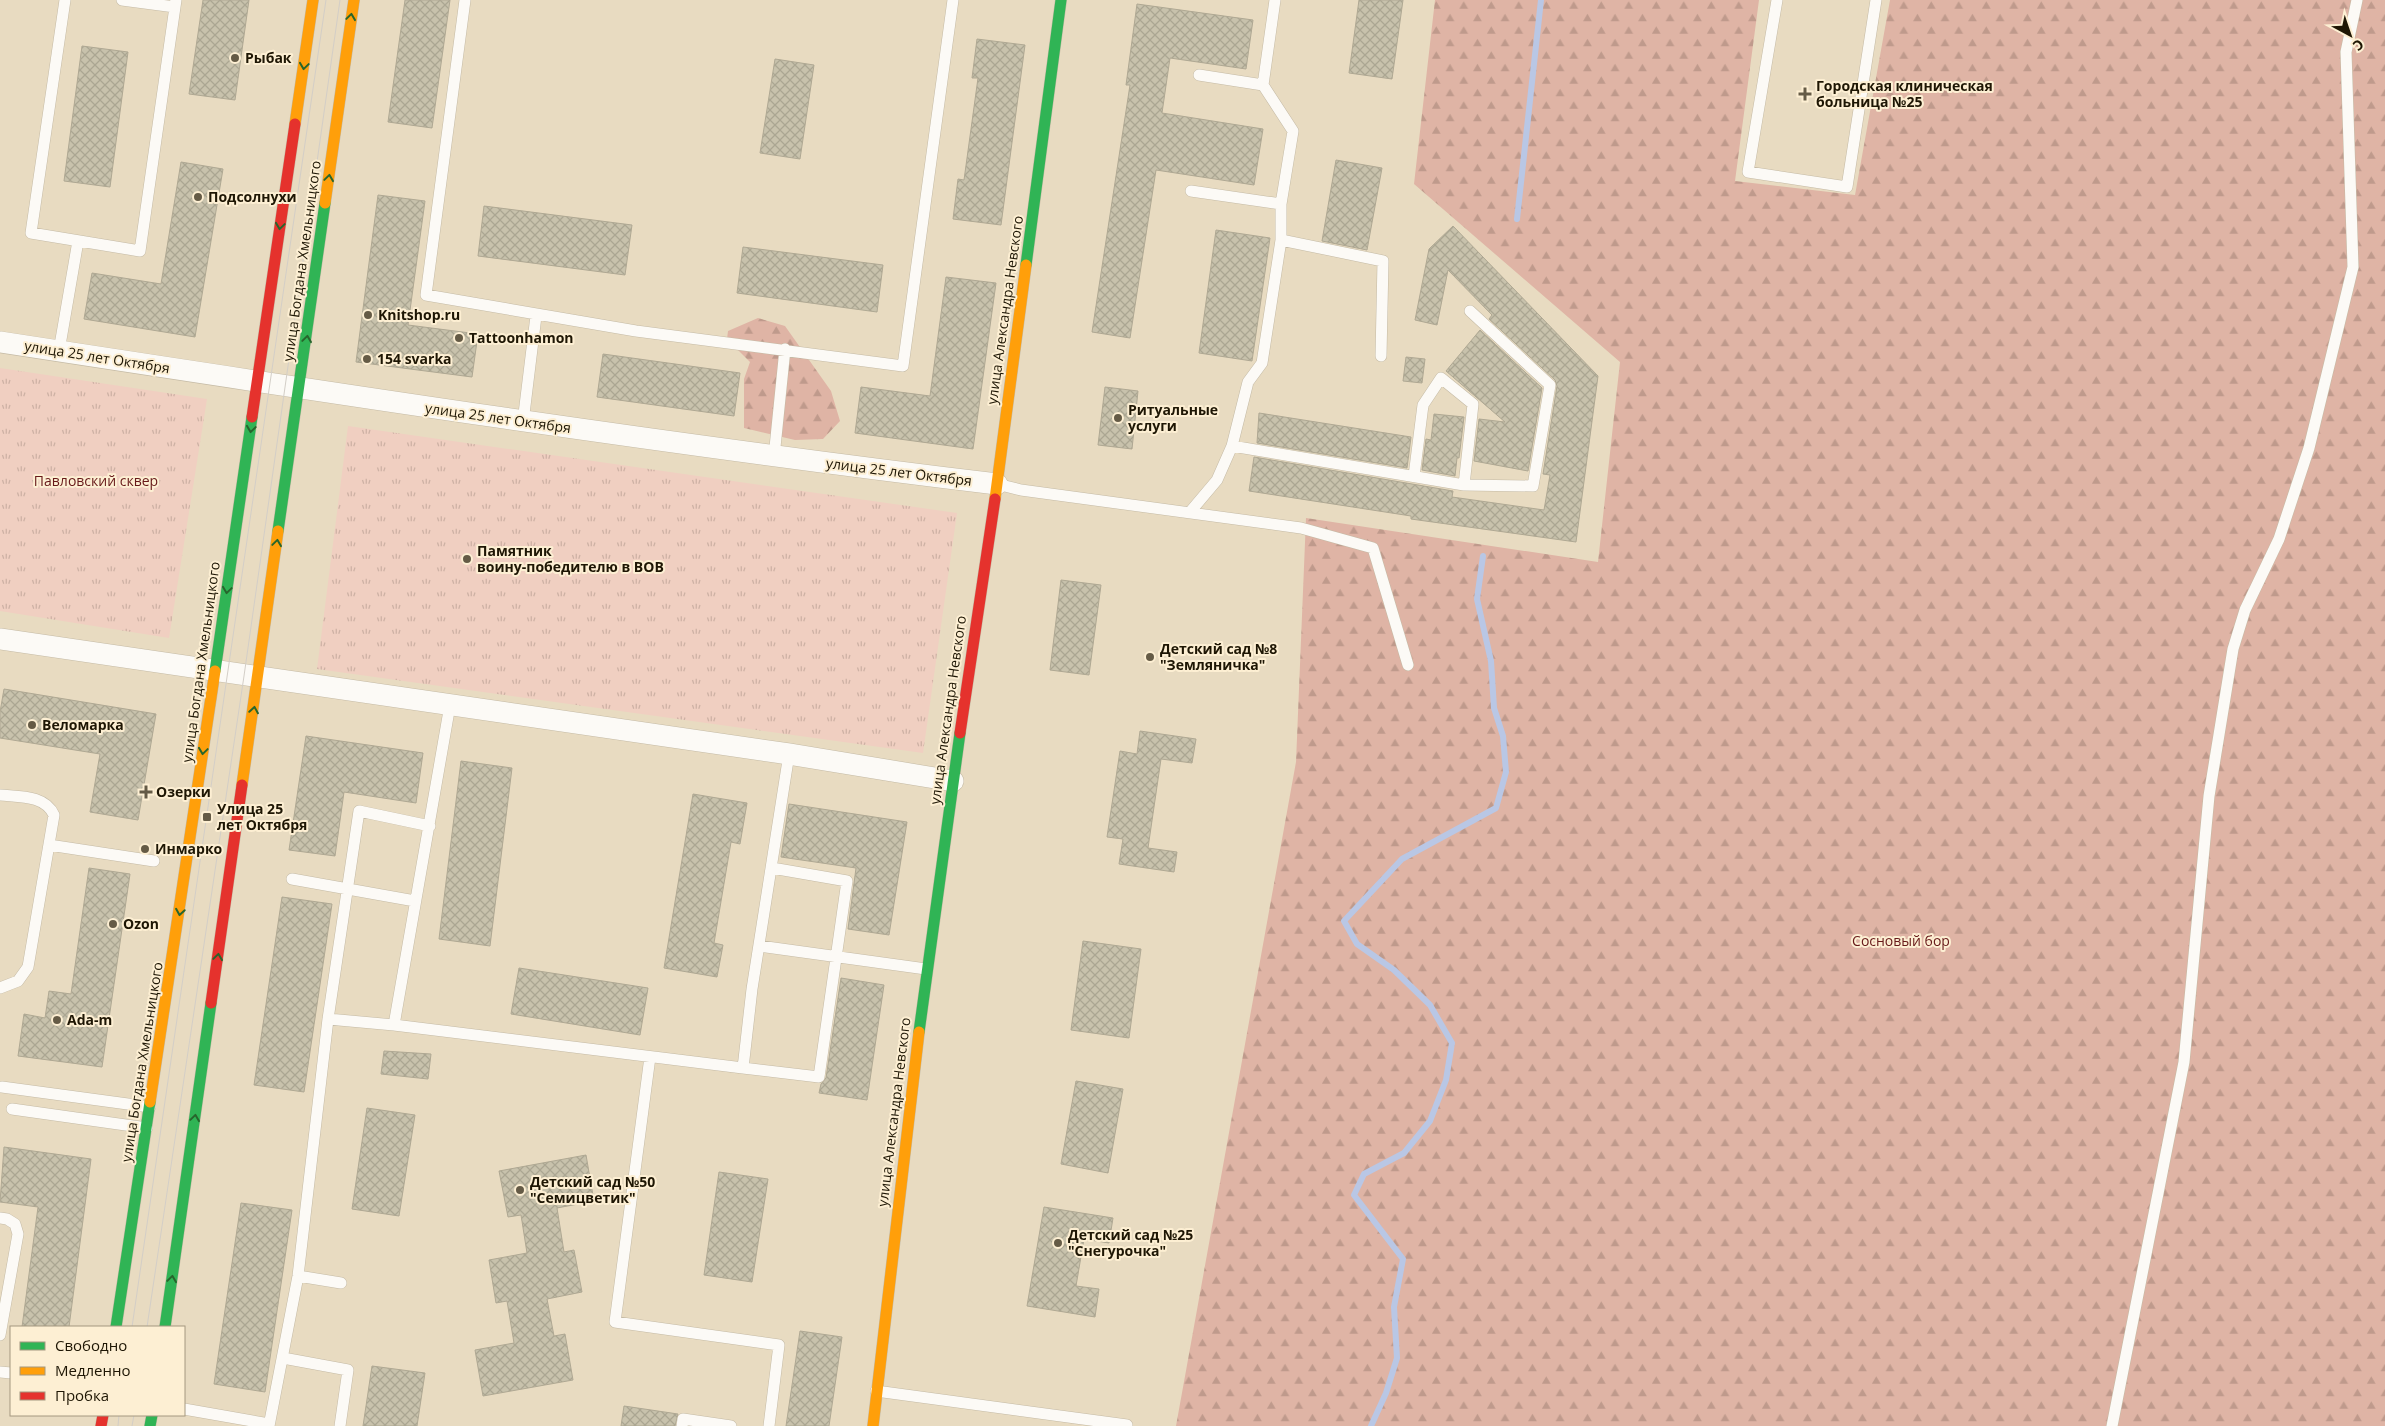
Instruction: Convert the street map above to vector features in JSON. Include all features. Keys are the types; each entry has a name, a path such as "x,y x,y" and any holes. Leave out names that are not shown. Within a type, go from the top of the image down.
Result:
{"main road":[{"name":"улица Богдана Хмельницкого","path":"116,1326 215,672 313,0"},
{"name":"улица Богдана Хмельницкого","path":"164,1326 259,678 354,0"},
{"name":"улица Александра Невского","path":"873,1426 926,969 997,484 1060,0"}],"street":[{"name":"улица 25 лет Октября","path":"0,342 523,422 774,457 997,484"},
{"path":"0,639 215,672 789,754 954,781"}],"lane":[{"path":"65,0 31,233 140,251 176,4 122,0"},
{"path":"465,0 426,295 536,316 903,366 953,0"},
{"path":"1190,512 1217,480 1232,446 1248,382 1262,364 1281,240 1281,204 1293,131 1263,85 1275,0"},
{"path":"1777,0 1748,172 1847,187 1876,0"},
{"path":"2112,1426 2184,1062 2209,796 2233,649 2245,610 2279,539 2309,448 2353,267 2346,52 2357,0"},
{"path":"1198,75 1263,85"},
{"path":"1191,191 1281,204"},
{"path":"1281,240 1383,261 1381,356"},
{"path":"59,351 78,241"},
{"path":"1232,446 1464,485 1533,486 1550,385 1470,311"},
{"path":"523,422 536,316"},
{"path":"774,457 785,349"},
{"path":"1414,476 1423,404 1441,378 1473,404 1464,485"},
{"path":"997,484 1021,490 1301,528 1373,548 1408,665"},
{"path":"394,1025 450,705"},
{"path":"743,1068 759,946 789,754"},
{"path":"0,795 41,800 50,806 54,815 28,967 18,981 0,988"},
{"path":"185,1409 269,1425 298,1276 328,1019 359,811 430,826"},
{"path":"49,845 154,861"},
{"path":"328,1019 394,1025 650,1058 819,1077 847,881 772,868"},
{"path":"292,879 415,900"},
{"path":"759,946 926,969"},
{"path":"650,1058 615,1322 779,1345 769,1426"},
{"path":"2,1087 150,1107"},
{"path":"12,1109 147,1128"},
{"path":"0,1218 7,1219 16,1224 18,1234 0,1335"},
{"path":"298,1276 341,1283"},
{"path":"282,1358 348,1370 340,1426"},
{"path":"876,1391 1127,1425"},
{"path":"682,1426 683,1419 731,1426"}],"green space":[{"name":"Сосновый бор","path":"1435,0 1759,0 1735,181 1855,195 1890,0 2385,0 2385,1426 1176,1426 1296,762 1306,518 1598,562 1620,362 1414,184"},
{"path":"758,318 785,326 831,391 840,421 823,439 795,440 744,428 744,379 750,362 727,339 728,331"},
{"name":"Павловский сквер","path":"0,368 207,399 169,638 0,611"},
{"path":"348,426 957,513 923,753 317,669"}],"building":[{"path":"203,0 249,0 235,100 189,94"},
{"path":"405,0 450,0 432,128 388,122"},
{"path":"1359,0 1403,0 1392,79 1349,73"},
{"path":"1137,4 1253,20 1246,69 1170,58 1162,113 1263,129 1254,185 1156,170 1130,338 1092,332 1130,85 1126,85"},
{"path":"977,39 1025,45 1001,225 953,219 958,179 964,180 978,78 972,78"},
{"path":"82,46 128,52 110,187 64,181"},
{"path":"775,59 814,65 800,159 760,153"},
{"path":"1336,160 1382,168 1367,250 1322,241"},
{"path":"181,162 223,169 195,337 84,319 92,273 161,284"},
{"path":"378,195 425,201 408,325 478,334 472,377 356,362"},
{"path":"484,206 632,225 625,275 478,256"},
{"path":"1453,226 1598,376 1576,542 1411,519 1411,516 1249,491 1254,457 1453,491 1452,497 1544,510 1550,475 1543,474 1557,386 1555,380 1489,319 1492,315 1448,270 1437,325 1415,320 1429,249"},
{"path":"1216,230 1270,238 1252,361 1199,353"},
{"path":"743,247 883,265 877,312 737,293"},
{"path":"946,277 996,283 973,449 855,433 861,387 930,396"},
{"path":"1480,330 1542,388 1528,471 1474,461 1479,419 1505,422 1446,371"},
{"path":"603,354 740,373 734,416 597,397"},
{"path":"1406,357 1425,359 1422,383 1403,381"},
{"name":"Ритуальные услуги","path":"1105,387 1138,391 1132,449 1098,445"},
{"path":"1259,413 1411,437 1407,468 1257,443"},
{"path":"1434,414 1464,417 1455,476 1422,470 1426,439 1431,440"},
{"path":"1061,580 1101,585 1089,675 1050,670"},
{"path":"4,689 156,714 138,820 90,812 100,754 0,738 0,712"},
{"path":"1140,731 1196,739 1192,763 1161,759 1148,848 1177,852 1174,872 1119,864 1123,839 1107,837 1120,751 1137,754"},
{"path":"306,736 423,753 416,803 344,792 335,856 289,850"},
{"path":"461,761 512,768 490,946 439,939"},
{"path":"693,794 747,803 740,844 731,842 714,943 723,945 717,977 664,968"},
{"path":"789,804 907,822 889,935 848,929 856,868 781,857"},
{"path":"89,868 130,874 102,1067 18,1056 24,1014 45,1018 49,991 71,994"},
{"path":"282,897 332,904 304,1092 254,1085"},
{"path":"1083,941 1141,949 1129,1038 1071,1030"},
{"path":"519,968 648,988 640,1035 511,1014"},
{"path":"841,978 884,985 867,1100 819,1093 821,1084 826,1078"},
{"path":"384,1051 431,1054 428,1079 381,1074"},
{"path":"1076,1081 1123,1089 1108,1173 1061,1164"},
{"path":"367,1108 415,1115 399,1216 352,1209"},
{"path":"4,1147 91,1159 69,1326 22,1326 38,1207 0,1202"},
{"path":"586,1155 594,1201 557,1208 564,1252 574,1250 582,1292 547,1299 554,1336 565,1334 573,1380 483,1396 475,1350 514,1343 507,1301 496,1303 489,1260 527,1253 521,1215 508,1217 499,1171"},
{"path":"719,1172 768,1179 752,1282 704,1275"},
{"path":"241,1203 292,1210 265,1392 214,1384"},
{"path":"1044,1207 1113,1218 1109,1243 1084,1239 1076,1286 1099,1289 1095,1317 1027,1306"},
{"path":"800,1331 842,1337 829,1426 786,1426"},
{"path":"372,1366 425,1373 417,1426 363,1426"},
{"path":"624,1406 678,1414 675,1426 621,1426"}],"waterway":[{"path":"1517,219 1541,0"},
{"path":"1371,1426 1386,1393 1397,1358 1394,1307 1403,1259 1354,1195 1364,1174 1404,1153 1430,1121 1446,1080 1452,1043 1430,1005 1394,970 1357,944 1344,921 1402,859 1496,808 1506,772 1503,736 1494,708 1491,661 1477,599 1483,556"}],"tram line":[{"path":"132,1326 326,0"},
{"path":"147,1326 244,676 340,0"},
{"path":"118,1426 119,1416"},
{"path":"132,1426 134,1416"}],"traffic: fast":[{"path":"1026,265 1061,0"},
{"path":"278,531 325,203"},
{"path":"215,671 252,417"},
{"path":"919,1032 960,733"},
{"path":"165,1326 211,1003"},
{"path":"116,1326 150,1102"},
{"path":"150,1426 152,1416"}],"traffic: slow":[{"path":"295,124 313,0"},
{"path":"325,203 354,0"},
{"path":"995,499 1026,265"},
{"path":"242,785 278,531"},
{"path":"150,1102 215,671"},
{"path":"873,1426 919,1032"}],"traffic: jam":[{"path":"252,417 295,124"},
{"path":"960,733 995,499"},
{"path":"211,1003 242,785"},
{"path":"101,1426 103,1416"}],"place":[{"name":"Рыбак","path":"235,58"},
{"name":"Городская клиническая больница №25","path":"1805,94"},
{"name":"Подсолнухи","path":"198,197"},
{"name":"Knitshop.ru","path":"368,315"},
{"name":"Tattoonhamon","path":"459,338"},
{"name":"154 svarka","path":"367,359"},
{"name":"Ритуальные услуги","path":"1118,418"},
{"name":"Памятник воину-победителю в ВОВ","path":"467,559"},
{"name":"Детский сад №8 \"Земляничка\"","path":"1150,657"},
{"name":"Веломарка","path":"32,725"},
{"name":"Озерки","path":"146,792"},
{"name":"Улица 25 лет Октября","path":"207,817"},
{"name":"Инмарко","path":"145,849"},
{"name":"Ozon","path":"113,924"},
{"name":"Ada-m","path":"57,1020"},
{"name":"Детский сад №50 \"Семицветик\"","path":"520,1190"},
{"name":"Детский сад №25 \"Снегурочка\"","path":"1058,1243"}]}
